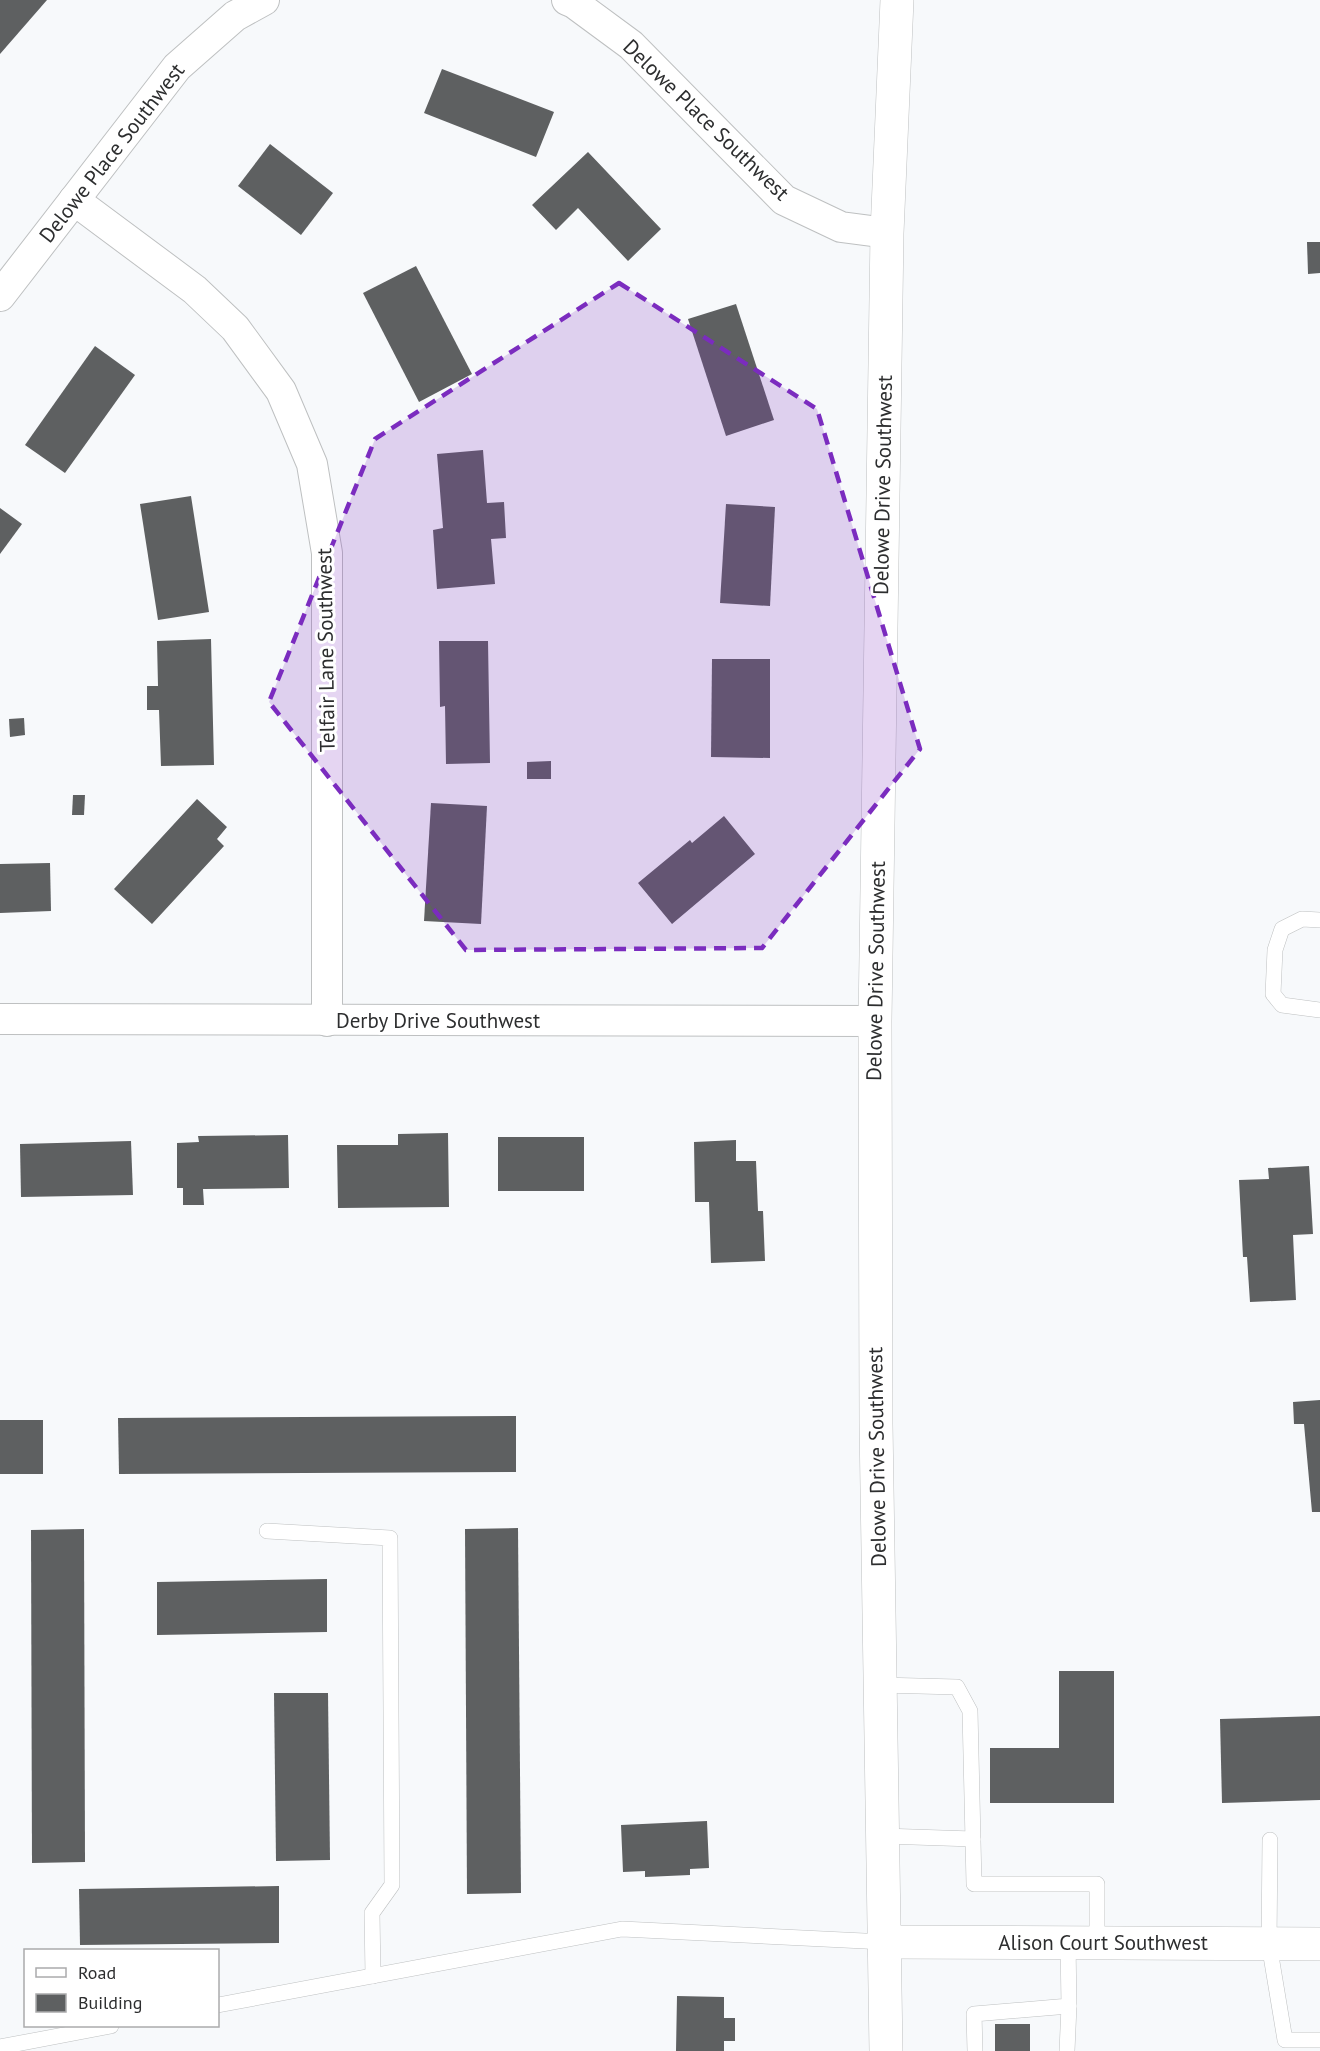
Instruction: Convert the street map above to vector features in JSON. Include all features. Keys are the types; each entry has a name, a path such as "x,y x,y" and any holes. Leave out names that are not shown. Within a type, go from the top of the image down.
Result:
{"street":[{"name":"Delowe Place Southwest","path":"0,296 177,67 235,16 264,0"},
{"name":"Delowe Place Southwest","path":"567,0 631,45 784,200 841,227 887,233"},
{"name":"Delowe Drive Southwest","path":"886,2051 876,1424 875,1021 887,233 897,0"},
{"name":"Telfair Lane Southwest","path":"74,200 195,290 235,328 281,391 312,464 327,553 327,1021"},
{"name":"Derby Drive Southwest","path":"0,1019 875,1021"},
{"name":"Alison Court Southwest","path":"885,1942 1320,1944"}],"lane":[{"path":"1320,920 1302,919 1282,929 1275,950 1273,994 1282,1005 1320,1010"},
{"path":"267,1532 390,1538 392,1885 372,1913 373,1976"},
{"path":"880,1685 957,1687 970,1711 974,1884 1097,1884 1069,2006 1068,2051"},
{"path":"883,1836 973,1839"},
{"path":"1270,1840 1269,1944 1285,2040 1320,2040"},
{"path":"219,2005 622,1929 885,1942"},
{"path":"975,2051 974,2014 1069,2006"},
{"path":"0,2047 101,2027"}],"highlighted area":[{"path":"619,283 817,409 920,749 762,948 466,950 269,702 375,439"}],"building":[{"path":"0,0 47,0 0,54"},
{"path":"442,69 554,112 536,157 424,113"},
{"path":"270,144 333,193 301,235 238,186"},
{"path":"588,152 661,229 628,261 578,208 556,230 532,205"},
{"path":"1307,242 1320,242 1320,273 1308,274"},
{"path":"416,266 472,374 419,402 363,293"},
{"path":"736,304 774,420 726,436 688,319"},
{"path":"95,346 135,375 65,473 25,445"},
{"path":"483,450 487,503 504,502 506,538 491,539 495,584 437,589 433,530 443,528 437,454"},
{"path":"191,496 209,612 158,620 140,504"},
{"path":"726,504 775,507 770,606 720,603"},
{"path":"0,508 22,524 0,554"},
{"path":"211,639 214,765 161,766 159,710 147,710 147,686 158,686 157,641"},
{"path":"439,641 488,641 490,763 446,764 445,706 440,707"},
{"path":"712,659 770,659 770,758 711,757"},
{"path":"24,718 25,735 10,737 9,719"},
{"path":"551,761 551,779 527,779 527,762"},
{"path":"73,795 85,795 84,815 72,815"},
{"path":"197,799 227,827 217,839 224,846 152,924 114,889"},
{"path":"431,803 487,806 481,924 424,921"},
{"path":"724,816 755,854 672,924 638,883 690,840 692,843"},
{"path":"50,863 51,911 0,913 0,864"},
{"path":"448,1133 449,1207 338,1208 337,1145 398,1145 398,1134"},
{"path":"288,1135 289,1188 203,1189 204,1205 183,1205 183,1188 177,1188 177,1143 199,1142 198,1136"},
{"path":"498,1137 584,1137 584,1191 498,1191"},
{"path":"736,1140 736,1161 756,1161 758,1211 763,1211 765,1261 711,1263 709,1202 695,1202 694,1142"},
{"path":"131,1141 133,1195 21,1197 20,1144"},
{"path":"1309,1166 1313,1234 1293,1235 1296,1300 1250,1302 1247,1257 1243,1257 1239,1180 1269,1179 1268,1168"},
{"path":"1320,1400 1320,1512 1312,1512 1304,1424 1294,1424 1293,1402"},
{"path":"516,1416 516,1472 119,1474 118,1418"},
{"path":"0,1420 43,1420 43,1474 0,1474"},
{"path":"518,1528 521,1893 467,1894 465,1529"},
{"path":"84,1529 85,1862 32,1863 31,1530"},
{"path":"327,1579 327,1632 157,1635 157,1582"},
{"path":"1059,1671 1114,1671 1114,1803 990,1803 990,1748 1059,1748"},
{"path":"274,1693 328,1693 330,1860 276,1861"},
{"path":"1320,1716 1320,1800 1222,1803 1220,1719"},
{"path":"707,1821 709,1868 690,1869 690,1875 645,1877 645,1871 623,1872 621,1825"},
{"path":"279,1886 279,1943 80,1945 79,1889"},
{"path":"677,1996 724,1997 724,2018 735,2018 735,2041 724,2041 724,2051 676,2051"},
{"path":"995,2024 1030,2024 1030,2051 995,2051"}]}
